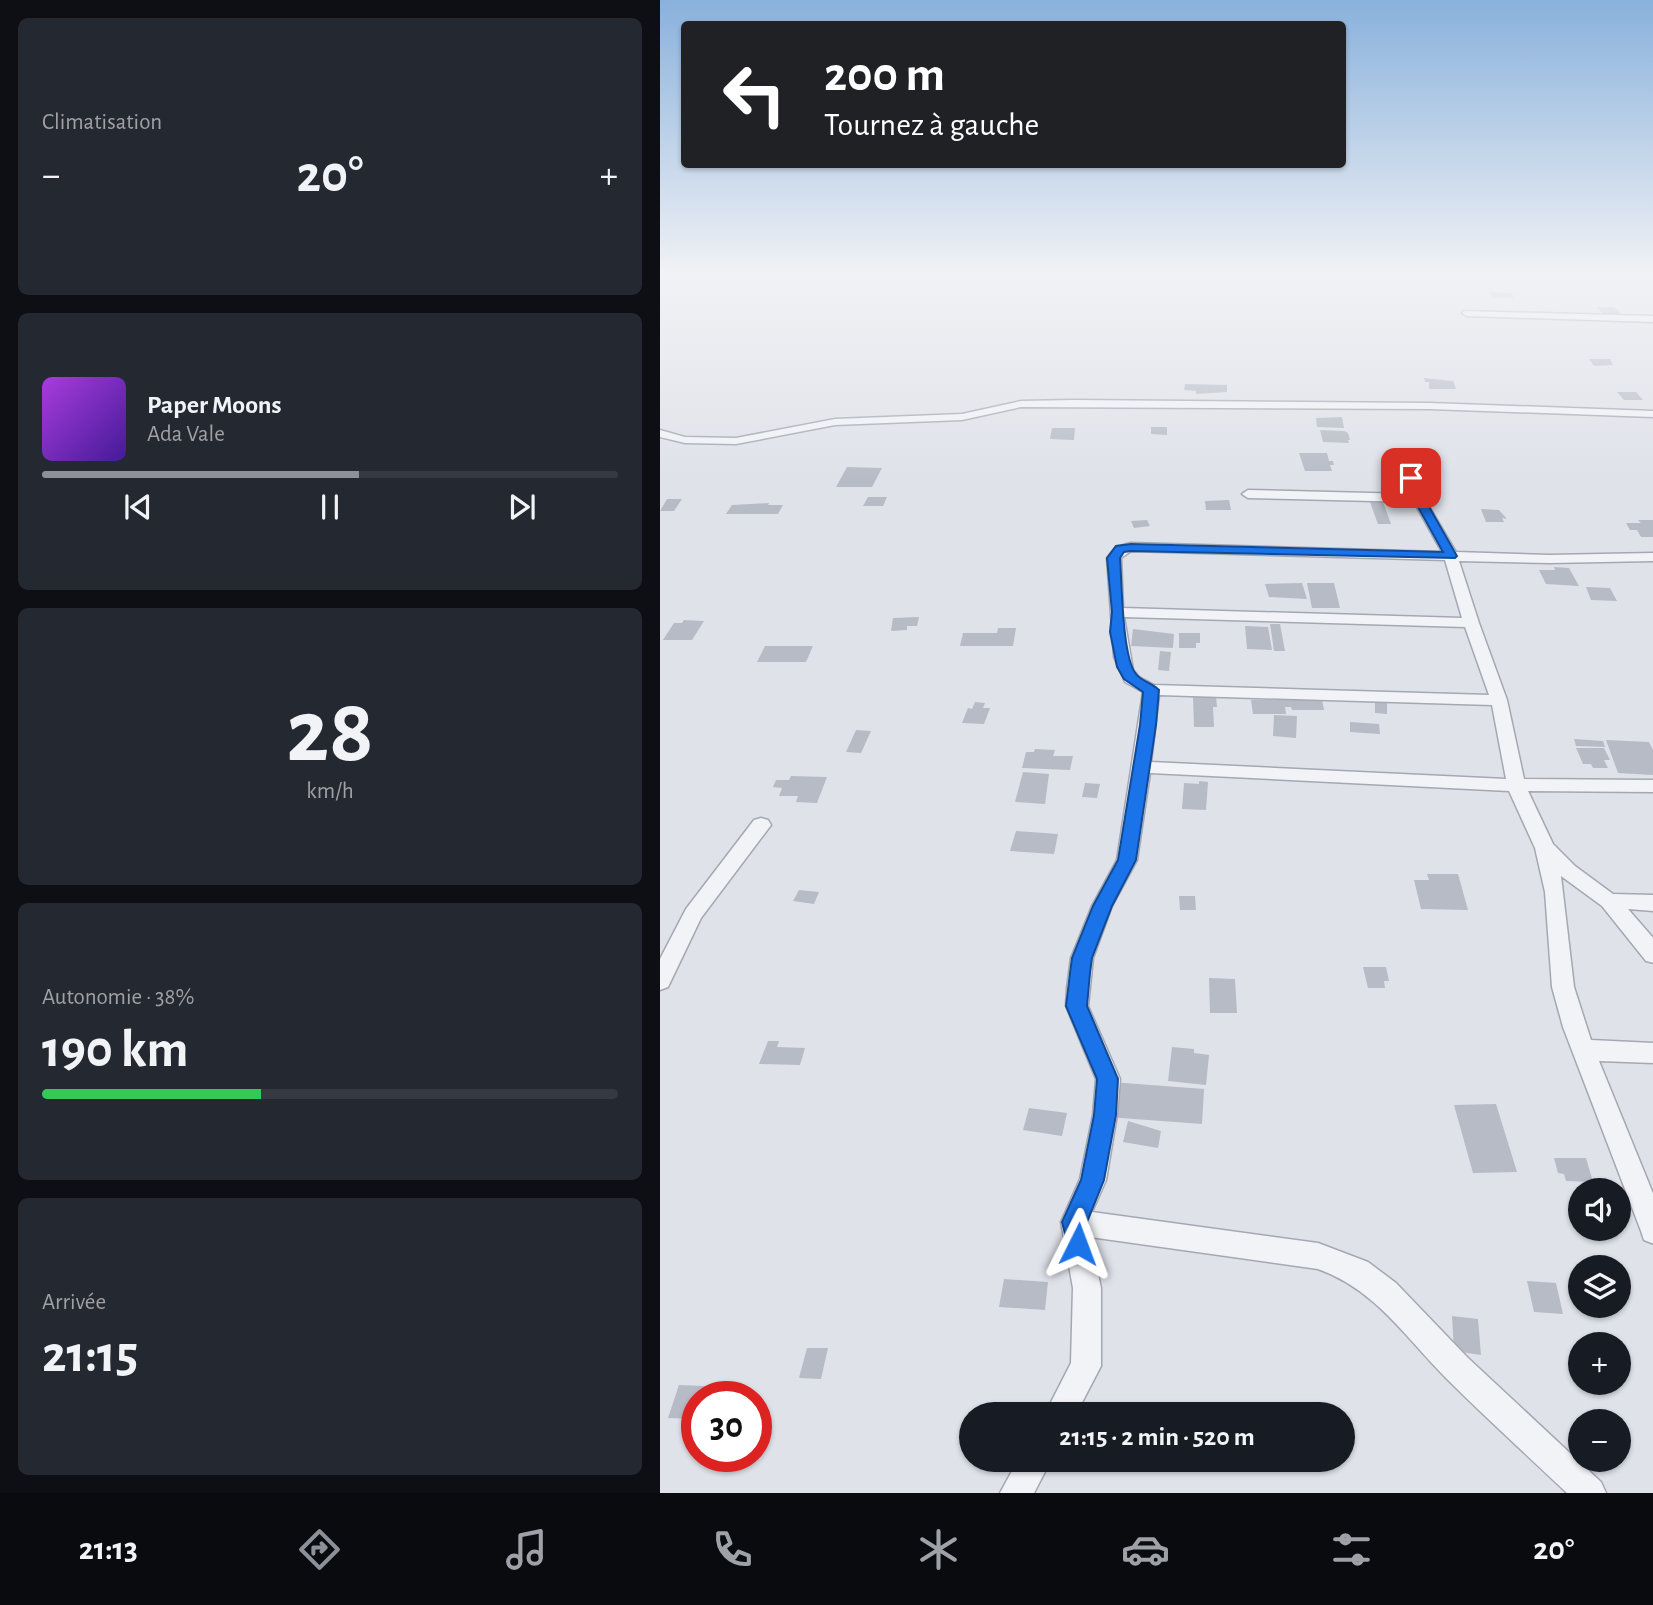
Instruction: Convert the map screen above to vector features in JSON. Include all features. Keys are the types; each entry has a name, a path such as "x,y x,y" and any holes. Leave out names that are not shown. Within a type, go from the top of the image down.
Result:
{"street":[{"path":"660,433 685,440 736,440 835,422 962,417 1034,404 1430,406 1653,414"},
{"path":"1411,478 1418,498 1451,556 1471,623 1499,700 1516,785 1545,848 1555,892 1563,988 1583,1050 1653,1231"},
{"path":"1248,494 1418,498"},
{"path":"1499,700 1151,690 1131,679 1124,667 1117,632 1114,558 1120,549 1551,559 1653,557"},
{"path":"1118,612 1471,623"},
{"path":"1066,1402 1086,1366 1086,1288 1074,1222 1093,1180 1105,1115 1107,1079 1077,1006 1082,958 1102,906 1127,860 1151,690"},
{"path":"1142,767 1516,785 1653,786"},
{"path":"660,981 693,914 761,825"},
{"path":"1545,848 1585,884 1609,901 1653,955"},
{"path":"1609,901 1653,903"},
{"path":"1583,1050 1653,1053"},
{"path":"1074,1222 1319,1256 1346,1264 1372,1279 1394,1298 1437,1349 1590,1493"},
{"path":"1016,1493 1028,1472"}],"building":[{"path":"1589,359 1610,359 1613,365 1594,366"},
{"path":"1424,378 1453,381 1456,389 1429,389 1429,382 1425,382"},
{"path":"1185,384 1227,385 1227,392 1196,394 1196,391 1184,390"},
{"path":"1617,392 1636,392 1643,400 1624,400"},
{"path":"1342,417 1344,428 1317,427 1316,418"},
{"path":"1151,427 1167,427 1167,435 1151,434"},
{"path":"1052,428 1075,428 1074,440 1050,439"},
{"path":"1320,430 1344,431 1348,433 1349,443 1323,442"},
{"path":"1299,453 1327,453 1329,461 1333,461 1334,465 1330,465 1332,471 1305,471"},
{"path":"847,467 882,468 872,487 836,487"},
{"path":"868,497 887,497 883,506 863,506"},
{"path":"667,499 682,499 674,511 660,511"},
{"path":"1229,500 1231,510 1206,510 1205,501"},
{"path":"1370,502 1383,502 1391,524 1378,524"},
{"path":"769,503 768,505 783,505 778,514 726,514 732,505"},
{"path":"1481,509 1499,510 1507,519 1502,518 1504,522 1486,522"},
{"path":"1147,520 1150,526 1134,528 1131,521"},
{"path":"1638,520 1654,520 1654,537 1641,537 1637,530 1630,530 1626,523 1641,523"},
{"path":"1554,567 1569,568 1579,586 1546,584 1539,570 1555,570"},
{"path":"1302,583 1307,599 1269,597 1265,584"},
{"path":"1307,583 1334,583 1340,608 1312,608"},
{"path":"1586,587 1610,588 1617,601 1591,600"},
{"path":"919,617 917,626 891,631 893,618"},
{"path":"684,620 704,621 692,640 663,640 674,623 682,623"},
{"path":"1270,624 1280,624 1285,651 1274,651"},
{"path":"1245,626 1268,627 1272,650 1247,649"},
{"path":"998,628 1016,628 1013,646 960,646 963,633 997,633"},
{"path":"1133,629 1174,634 1173,648 1131,646"},
{"path":"1179,633 1200,633 1200,643 1196,643 1196,648 1179,648"},
{"path":"765,646 813,646 806,662 757,662"},
{"path":"1160,651 1171,652 1169,671 1158,670"},
{"path":"1193,696 1216,696 1217,707 1213,707 1214,727 1194,727"},
{"path":"1251,700 1322,700 1324,710 1292,710 1291,707 1285,707 1286,714 1253,714"},
{"path":"1375,701 1387,702 1387,714 1375,713"},
{"path":"975,702 985,703 983,708 990,708 984,724 962,723 968,708 972,709"},
{"path":"1274,715 1297,716 1296,738 1273,736"},
{"path":"1350,722 1379,724 1380,734 1350,732"},
{"path":"856,730 871,731 861,753 846,752"},
{"path":"1574,739 1603,741 1605,747 1576,746"},
{"path":"1606,740 1649,742 1654,752 1654,775 1618,773"},
{"path":"1576,748 1604,748 1610,760 1604,760 1608,768 1593,768 1591,764 1583,764"},
{"path":"1035,749 1055,750 1053,756 1073,756 1070,770 1022,768 1026,752 1034,752"},
{"path":"1023,772 1049,774 1045,804 1015,802"},
{"path":"791,776 827,777 817,803 796,802 798,796 779,796 782,788 773,787 776,780 789,780"},
{"path":"1199,781 1208,782 1206,810 1182,809 1184,783 1199,784"},
{"path":"1085,783 1100,784 1097,798 1082,797"},
{"path":"1016,831 1058,834 1054,854 1010,851"},
{"path":"1427,874 1458,874 1468,910 1421,909 1414,880 1429,880"},
{"path":"799,890 819,892 814,904 793,901"},
{"path":"1179,896 1195,896 1196,910 1180,910"},
{"path":"1363,967 1386,967 1389,981 1384,981 1385,988 1368,988"},
{"path":"1209,978 1235,979 1237,1013 1210,1013"},
{"path":"768,1041 779,1041 777,1047 805,1048 800,1065 759,1064"},
{"path":"1172,1047 1194,1049 1194,1053 1209,1055 1206,1085 1168,1081"},
{"path":"1111,1082 1204,1089 1202,1124 1107,1117"},
{"path":"1496,1104 1517,1172 1473,1173 1454,1105"},
{"path":"1029,1108 1067,1113 1062,1136 1023,1130"},
{"path":"1128,1121 1161,1131 1158,1148 1123,1142"},
{"path":"1554,1158 1586,1158 1592,1178 1568,1178 1566,1181 1564,1174 1558,1173"},
{"path":"1004,1279 1048,1282 1045,1310 999,1307"},
{"path":"1527,1281 1556,1283 1563,1314 1534,1312"},
{"path":"1452,1316 1478,1319 1481,1355 1454,1351"},
{"path":"807,1348 828,1348 821,1379 799,1378"},
{"path":"679,1385 681,1385 681,1418 668,1418"}],"route":[{"path":"1078,1244 1074,1222 1093,1180 1105,1115 1107,1079 1077,1006 1080,973 1082,958 1102,906 1127,860 1151,690 1131,679 1124,667 1117,632 1116,553 1120,549 1131,547 1451,556 1418,498 1411,478"}]}
